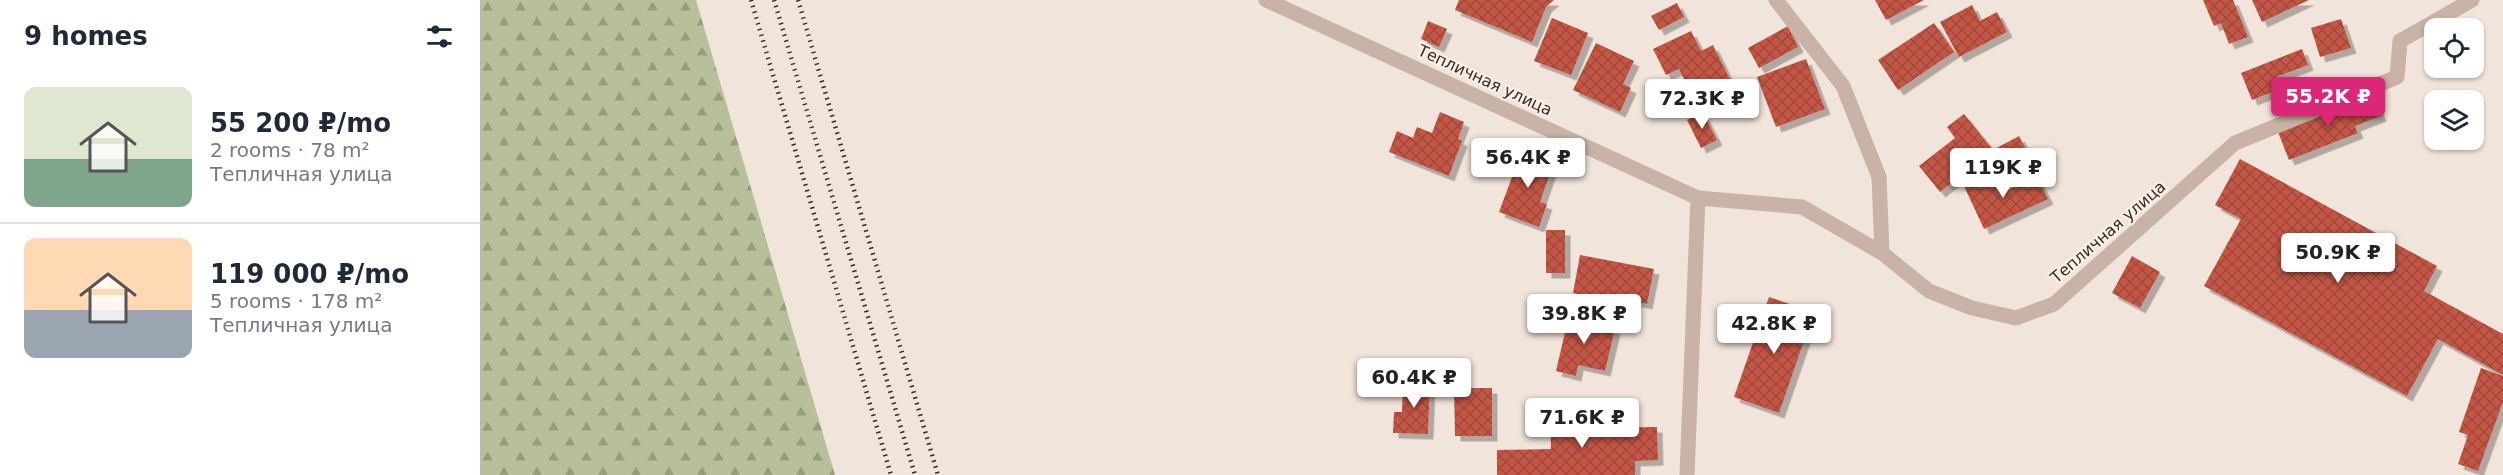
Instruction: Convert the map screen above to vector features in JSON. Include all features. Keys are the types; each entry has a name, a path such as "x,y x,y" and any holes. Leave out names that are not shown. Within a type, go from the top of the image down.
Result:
{"street":[{"name":"Тепличная улица","path":"1266,0 1698,198 1802,207 1882,253 1929,291 1972,308 2016,318 2054,304 2235,143 2397,77 2400,41 2472,0"},
{"path":"1776,0 1843,86 1879,177 1882,253"},
{"path":"1687,475 1698,198"}],"green space":[{"path":"480,0 696,0 835,475 480,475"}],"building":[{"path":"1459,0 1554,0 1546,7 1532,42 1455,10"},
{"path":"1875,0 1924,0 1886,20"},
{"path":"2203,0 2233,0 2248,37 2229,44 2221,23 2214,26"},
{"path":"2252,0 2309,0 2262,22"},
{"path":"1677,3 1684,17 1659,30 1651,16"},
{"path":"1972,5 1980,21 1997,12 2007,32 1959,57 1940,22"},
{"path":"1552,18 1588,33 1571,75 1534,61"},
{"path":"2341,19 2351,48 2320,57 2311,28"},
{"path":"1428,21 1447,29 1439,47 1421,39"},
{"path":"1934,23 1954,52 1898,90 1878,60"},
{"path":"1788,26 1798,47 1759,68 1748,48"},
{"path":"1691,31 1701,51 1713,45 1740,100 1723,109 1709,79 1689,89 1679,69 1666,75 1653,49"},
{"path":"1596,43 1634,61 1623,84 1631,88 1620,112 1573,90"},
{"path":"2302,49 2308,65 2276,77 2280,89 2252,100 2241,73"},
{"path":"1806,59 1825,109 1776,127 1757,77"},
{"path":"2373,95 2381,116 2355,126 2358,133 2289,160 2278,132"},
{"path":"1440,112 1464,122 1458,139 1462,141 1449,176 1389,152 1397,131 1413,138 1417,127 1432,133"},
{"path":"1702,112 1717,140 1701,148 1687,120"},
{"path":"1964,114 1993,150 1940,192 1919,166 1955,138 1947,127"},
{"path":"2019,136 2025,147 1999,160 1993,150"},
{"path":"1522,150 1554,162 1540,202 1547,204 1539,227 1499,212"},
{"path":"2240,159 2437,266 2424,291 2503,334 2503,375 2438,339 2407,396 2204,286 2241,219 2215,205"},
{"path":"1993,172 2002,192 2037,177 2048,199 1984,229 1964,186"},
{"path":"1546,230 1565,230 1565,273 1546,273"},
{"path":"1580,255 1654,269 1647,304 1628,300 1627,304 1573,293"},
{"path":"2132,256 2160,272 2140,308 2112,293"},
{"path":"1769,297 1814,312 1779,413 1734,397"},
{"path":"1570,311 1587,315 1585,322 1615,329 1605,371 1578,365 1576,376 1556,371"},
{"path":"2481,368 2503,376 2503,402 2478,471 2458,464 2468,435 2459,432"},
{"path":"1403,381 1430,381 1428,434 1393,433 1394,412 1402,412"},
{"path":"1454,388 1492,388 1492,436 1455,436"},
{"path":"1586,408 1587,428 1657,427 1658,460 1635,461 1635,475 1497,475 1497,450 1551,449 1550,409"}],"railway":[{"path":"751,0 891,475"},
{"path":"774,0 915,475"},
{"path":"798,0 938,475"}]}
